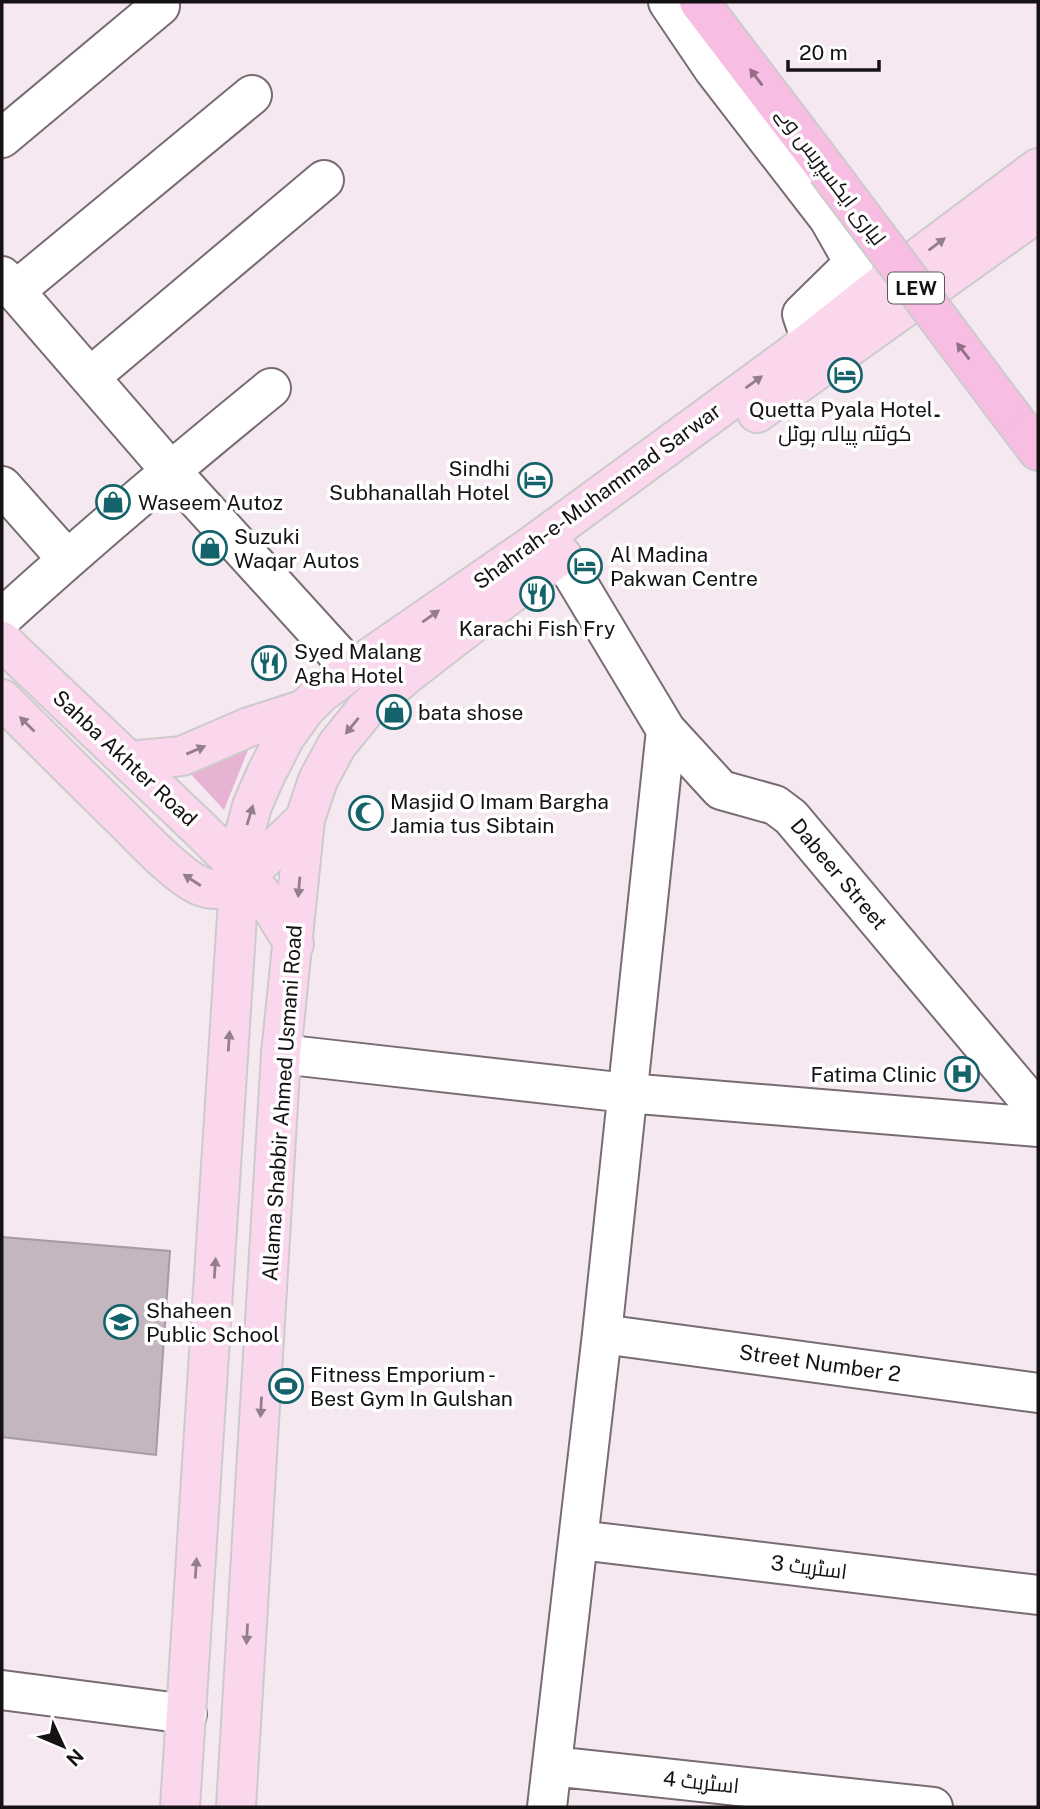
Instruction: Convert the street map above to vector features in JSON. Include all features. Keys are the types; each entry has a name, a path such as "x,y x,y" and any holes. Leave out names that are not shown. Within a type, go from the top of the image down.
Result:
{"highway":[{"name":"لیاری ایکسپریس وے","path":"699,2 1038,451"}],"main road":[{"name":"Shahrah-e-Muhammad Sarwar","path":"305,819 318,780 337,745 366,709 561,555 680,467 888,300 1038,168"},
{"name":"Shahrah-e-Muhammad Sarwar","path":"242,875 243,840 252,806 285,737 305,709 320,694 530,547 811,341 888,300 1038,212"},
{"name":"Sahba Akhter Road","path":"2,640 129,761 242,875 270,905 294,944"},
{"name":"Sahba Akhter Road","path":"2,699 155,851 193,882 204,888 215,889 228,887 242,875"},
{"path":"129,761 182,756 249,727 305,709"},
{"path":"180,1807 242,875 305,819"},
{"name":"Allama Shabbir Ahmed Usmani Road","path":"236,1807 281,1054 305,819"}],"street":[{"path":"668,2 714,70 829,219 854,263 802,314 811,341"},
{"path":"2,138 160,6"},
{"path":"252,95 9,283 170,470 352,670"},
{"path":"90,377 324,180"},
{"path":"2,618 170,470 271,388"},
{"path":"2,486 67,559"},
{"name":"Dabeer Street","path":"561,555 666,730 721,790 775,805 791,817 1038,1111"},
{"path":"547,1807 602,1334 666,730"},
{"path":"281,1054 627,1093 1038,1127"},
{"name":"Street Number 2","path":"602,1334 1038,1393"},
{"name":"اسٹریٹ 3","path":"579,1540 1038,1595"},
{"path":"2,1690 187,1714"},
{"name":"اسٹریٹ 4","path":"552,1766 933,1807"}],"shaded area":[{"path":"248,750 224,810 188,771"}],"building":[{"name":"Shaheen Public School","path":"2,1237 170,1251 156,1455 2,1437"}],"place":[{"name":"Quetta Pyala Hotel۔ کوئٹہ پیالہ ہوٹل","path":"845,375"},
{"name":"Sindhi Subhanallah Hotel","path":"535,480"},
{"name":"Waseem Autoz","path":"113,502"},
{"name":"Suzuki Waqar Autos","path":"210,548"},
{"name":"Al Madina Pakwan Centre","path":"585,566"},
{"name":"Karachi Fish Fry","path":"537,594"},
{"name":"Syed Malang Agha Hotel","path":"269,663"},
{"name":"bata shose","path":"394,712"},
{"name":"Masjid O Imam Bargha Jamia tus Sibtain","path":"366,813"},
{"name":"Fatima Clinic","path":"962,1074"},
{"name":"Shaheen Public School","path":"121,1322"},
{"name":"Fitness Emporium - Best Gym In Gulshan","path":"286,1386"}]}
